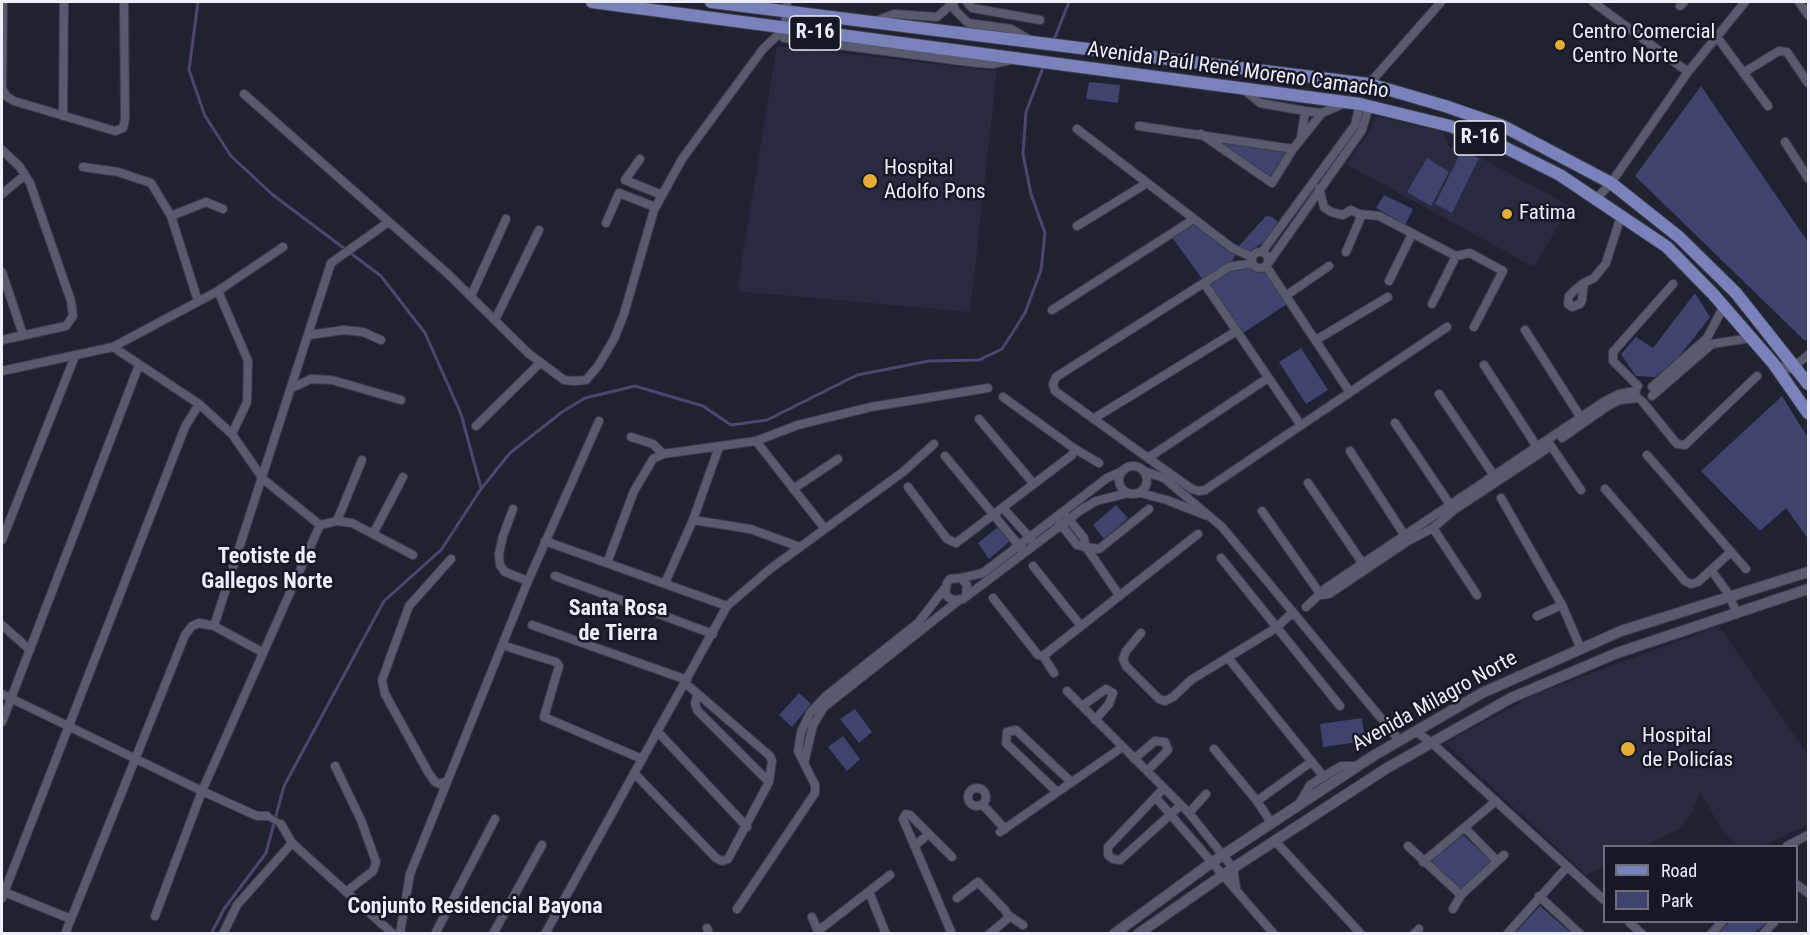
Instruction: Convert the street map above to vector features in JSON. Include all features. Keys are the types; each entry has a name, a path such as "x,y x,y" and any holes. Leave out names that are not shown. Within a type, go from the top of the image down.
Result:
{"main road":[{"name":"Avenida Paúl René Moreno Camacho","path":"592,2 1358,104 1450,126 1502,146 1560,175 1667,247 1724,306 1773,363 1809,413"},
{"name":"Avenida Paúl René Moreno Camacho","path":"711,2 786,7 872,24 1369,84 1503,126 1611,183 1687,245 1736,293 1809,384"},
{"name":"Avenida Milagro Norte","path":"1114,933 1211,864 1357,766 1482,693 1621,631 1809,572"},
{"name":"Avenida Milagro Norte","path":"1138,933 1387,768 1511,698 1617,653 1809,589"}],"street":[{"path":"3,2 2,88 6,96 14,101 115,131 123,128 125,119 123,2"},
{"path":"63,116 64,2"},
{"path":"872,24 894,14 937,17 953,2"},
{"path":"953,2 954,10 968,23 1011,29 1046,45"},
{"path":"966,2 972,8 1040,20"},
{"path":"1369,84 1441,2"},
{"path":"1593,2 1688,72"},
{"path":"1596,199 1611,183 1688,72 1745,2"},
{"path":"1799,2 1809,15"},
{"path":"244,94 471,296 540,363 564,380 586,380 598,366 624,314 635,268 662,195 682,159 763,49 785,28 786,7"},
{"path":"1717,36 1768,106"},
{"path":"1743,72 1779,51 1787,52 1808,83"},
{"path":"1243,89 1260,103 1305,111 1322,113 1358,104"},
{"path":"1358,104 1355,125 1262,252 1252,260 1229,267 1056,377 1053,384 1055,391 1192,489 1205,490 1447,327"},
{"path":"1077,129 1232,248 1252,260 1260,269 1268,264 1362,130 1358,104"},
{"path":"1301,138 1305,111"},
{"path":"1201,134 1272,183 1293,149 1322,113"},
{"path":"1139,126 1293,149"},
{"path":"1785,142 1809,178"},
{"path":"2,150 25,175 71,301 73,316 66,326 2,340"},
{"path":"606,223 625,180 640,159"},
{"path":"83,167 118,172 151,183 171,216 198,301"},
{"path":"2,194 25,175"},
{"path":"625,180 662,195"},
{"path":"1314,182 1320,190 1324,207 1330,213 1343,215 1351,210 1359,214 1378,216 1455,256 1470,253 1503,271 1474,327"},
{"path":"1077,226 1147,183"},
{"path":"619,193 656,207"},
{"path":"171,216 206,202 223,209"},
{"path":"1346,252 1354,226 1358,223 1359,214"},
{"path":"1343,215 1345,224 1354,226"},
{"path":"1584,283 1594,278 1606,263 1621,216"},
{"path":"471,296 506,219"},
{"path":"1052,310 1194,219"},
{"path":"214,626 331,263 387,223"},
{"path":"495,320 539,230"},
{"path":"1389,281 1412,234"},
{"path":"2,371 113,347 218,291 283,247"},
{"path":"1262,252 1267,255 1268,264 1349,391"},
{"path":"1432,304 1455,256"},
{"path":"1287,295 1329,266"},
{"path":"2,272 23,335"},
{"path":"1204,283 1235,332 1300,424"},
{"path":"1673,284 1613,352 1613,361 1677,444 1685,445 1757,376"},
{"path":"218,291 248,361 247,402 232,434"},
{"path":"1316,340 1388,297"},
{"path":"1652,391 1707,338 1724,306"},
{"path":"309,335 344,330 363,332 381,340"},
{"path":"1525,330 1582,420"},
{"path":"1093,419 1235,332"},
{"path":"1306,607 1326,588 1407,538 1538,449 1550,444 1618,394 1639,394 1652,391 1712,344 1750,338"},
{"path":"113,347 199,404 232,434 263,479 320,525"},
{"path":"1773,363 1788,369 1809,355"},
{"path":"2,540 75,356"},
{"path":"476,426 540,363"},
{"path":"2,722 139,365"},
{"path":"1484,365 1538,449"},
{"path":"1148,458 1268,378"},
{"path":"292,388 310,379 332,380 401,400"},
{"path":"1639,394 1644,383 1652,391"},
{"path":"608,563 634,491 652,459 663,454 756,441 798,425 871,407 988,388"},
{"path":"1439,394 1496,478"},
{"path":"1003,397 1075,449 1099,463"},
{"path":"71,918 3,895 67,725 185,427 199,404"},
{"path":"979,419 1033,483"},
{"path":"400,933 410,874 528,581 599,421"},
{"path":"1395,423 1452,508"},
{"path":"631,437 653,444 663,454"},
{"path":"756,441 825,529"},
{"path":"545,933 727,606 800,547 903,472 934,444"},
{"path":"1550,444 1581,490"},
{"path":"665,583 693,520 719,447"},
{"path":"908,487 947,539 956,543 1072,455 1075,449"},
{"path":"1350,451 1407,538"},
{"path":"1647,455 1746,569"},
{"path":"945,456 1021,549"},
{"path":"793,489 838,459"},
{"path":"337,521 362,460"},
{"path":"814,715 966,595 1021,549 1028,537 1107,478 1130,466 1164,478 1205,515 1222,527 1400,741"},
{"path":"1123,471 1119,478 1120,486 1128,493"},
{"path":"1140,493 1146,487 1148,479 1144,471"},
{"path":"373,534 403,477"},
{"path":"1308,483 1364,566"},
{"path":"1605,489 1685,581 1691,584 1698,582 1731,552"},
{"path":"736,909 815,793 815,785 798,751 814,715 826,696 918,623 950,579 983,573 1021,549 1035,544 1096,501 1128,493 1140,493 1167,500 1205,515"},
{"path":"1501,498 1562,605 1581,649"},
{"path":"1003,508 1035,544"},
{"path":"1407,538 1433,528 1452,508"},
{"path":"513,509 503,536 499,554 500,565 505,572 528,581"},
{"path":"1086,548 1099,549 1149,509"},
{"path":"1262,512 1321,595"},
{"path":"1059,514 1084,538 1086,548 1119,595"},
{"path":"693,520 750,529 800,547"},
{"path":"320,525 337,521 352,523 413,555"},
{"path":"155,915 202,791 262,651 320,525"},
{"path":"1433,528 1477,596"},
{"path":"1043,656 1198,534"},
{"path":"545,541 727,606"},
{"path":"1221,558 1340,706"},
{"path":"447,782 440,784 435,782 428,772 385,694 382,680 409,606 451,560"},
{"path":"1033,566 1081,626"},
{"path":"1711,570 1730,596 1736,612"},
{"path":"555,576 713,634"},
{"path":"961,578 967,585 966,595"},
{"path":"945,588 948,597 958,601"},
{"path":"993,598 1038,655 1043,656 1054,673"},
{"path":"1537,616 1562,605"},
{"path":"1141,633 1123,659 1126,666 1159,699 1173,697 1191,680 1229,659 1276,628 1293,612"},
{"path":"65,933 185,635 192,626 199,623 214,626 262,651"},
{"path":"2,625 30,650"},
{"path":"532,625 686,681 770,756 772,761 769,782 747,827 728,859 722,861 716,858 634,773"},
{"path":"502,645 556,662 560,666 544,717 642,759"},
{"path":"1229,659 1324,777"},
{"path":"1083,706 1106,689 1113,693 1109,704 1095,720"},
{"path":"1067,691 1121,748 1189,813 1225,855 1233,868 1236,887"},
{"path":"2,694 202,791 257,816 267,816 281,824 292,843 393,933"},
{"path":"698,694 695,703 697,710 769,782"},
{"path":"1057,792 1006,742 1007,732 1016,730 1071,782"},
{"path":"657,731 747,827"},
{"path":"1415,731 1432,743 1603,898"},
{"path":"1134,759 1155,741 1165,742 1168,750 1147,771"},
{"path":"983,805 1002,830 1121,748"},
{"path":"1214,749 1257,801 1272,824"},
{"path":"1257,801 1311,762"},
{"path":"334,766 361,820 376,862 373,871 346,892"},
{"path":"1298,807 1310,785 1341,766 1357,766"},
{"path":"1164,788 1108,847 1108,855 1120,860 1181,805"},
{"path":"1189,813 1206,794"},
{"path":"1156,798 1211,864 1236,887 1274,933"},
{"path":"1423,862 1496,801"},
{"path":"951,933 903,819 906,814 910,815 952,857"},
{"path":"435,933 495,819"},
{"path":"1464,828 1496,860"},
{"path":"914,846 929,834"},
{"path":"1789,845 1809,835"},
{"path":"1276,842 1361,933"},
{"path":"223,933 237,905 292,843"},
{"path":"494,933 542,845"},
{"path":"1408,846 1461,895"},
{"path":"1453,909 1461,895 1504,855"},
{"path":"1507,933 1567,867"},
{"path":"812,917 818,932 890,875"},
{"path":"957,898 978,882 1008,915 1023,925"},
{"path":"869,892 886,933"},
{"path":"1539,897 1580,933"},
{"path":"989,933 1008,915"}],"shaded area":[{"name":"Hospital Adolfo Pons","path":"777,46 997,71 970,312 737,291"},
{"path":"1375,116 1443,132 1448,146 1481,158 1570,206 1534,267 1346,164 1371,129"},
{"name":"Hospital de Policías","path":"1719,626 1808,755 1808,824 1765,845 1737,845 1724,833 1700,792 1692,813 1679,829 1646,845 1603,845 1603,866 1586,875 1445,743 1538,693"}],"green space":[{"path":"1089,82 1120,85 1118,103 1086,99"},
{"path":"1701,86 1808,242 1808,338 1805,341 1635,176"},
{"path":"1217,140 1287,151 1270,176"},
{"path":"1461,152 1479,158 1452,213 1435,204"},
{"path":"1427,158 1449,172 1431,206 1407,192"},
{"path":"1384,195 1413,209 1405,225 1376,208"},
{"path":"1266,216 1272,217 1282,225 1274,235 1247,253 1237,248"},
{"path":"1196,220 1236,253 1231,264 1203,280 1171,236"},
{"path":"1251,265 1256,269 1266,268 1290,302 1240,335 1211,292 1212,280 1230,270"},
{"path":"1695,293 1710,317 1678,358 1655,377 1636,376 1621,354 1636,337 1653,348"},
{"path":"1301,348 1328,390 1306,404 1279,362"},
{"path":"1782,396 1808,438 1808,539 1786,508 1760,531 1701,471"},
{"path":"1116,505 1128,518 1104,539 1093,525"},
{"path":"999,526 1010,541 989,559 978,543"},
{"path":"799,693 811,704 792,727 779,715"},
{"path":"855,709 872,732 859,743 840,719"},
{"path":"1362,718 1365,741 1323,747 1320,724"},
{"path":"843,736 860,759 847,771 828,747"},
{"path":"1463,835 1491,861 1461,890 1429,860"},
{"path":"1540,906 1571,933 1515,933"},
{"path":"1728,923 1767,923 1754,933 1719,933"}],"waterway":[{"path":"198,2 189,70 205,116 231,156 273,195 381,276 425,333 461,414 481,488"},
{"path":"1053,42 1069,2"},
{"path":"211,934 224,909 266,853 284,786 384,601 441,550 481,489 510,453 562,412 585,398 635,386 703,406 731,425 767,420 857,375 929,361 979,360 1002,349 1025,313 1041,270 1045,233 1031,194 1023,154 1026,112 1044,65"}],"place":[{"name":"Centro Comercial Centro Norte","path":"1560,45"},
{"name":"Hospital Adolfo Pons","path":"870,181"},
{"name":"Fatima","path":"1507,214"},
{"name":"Hospital de Policías","path":"1628,749"}],"district":[{"name":"Teotiste de Gallegos Norte","path":"267,570"},
{"name":"Santa Rosa de Tierra","path":"618,622"},
{"name":"Conjunto Residencial Bayona","path":"475,907"}]}
